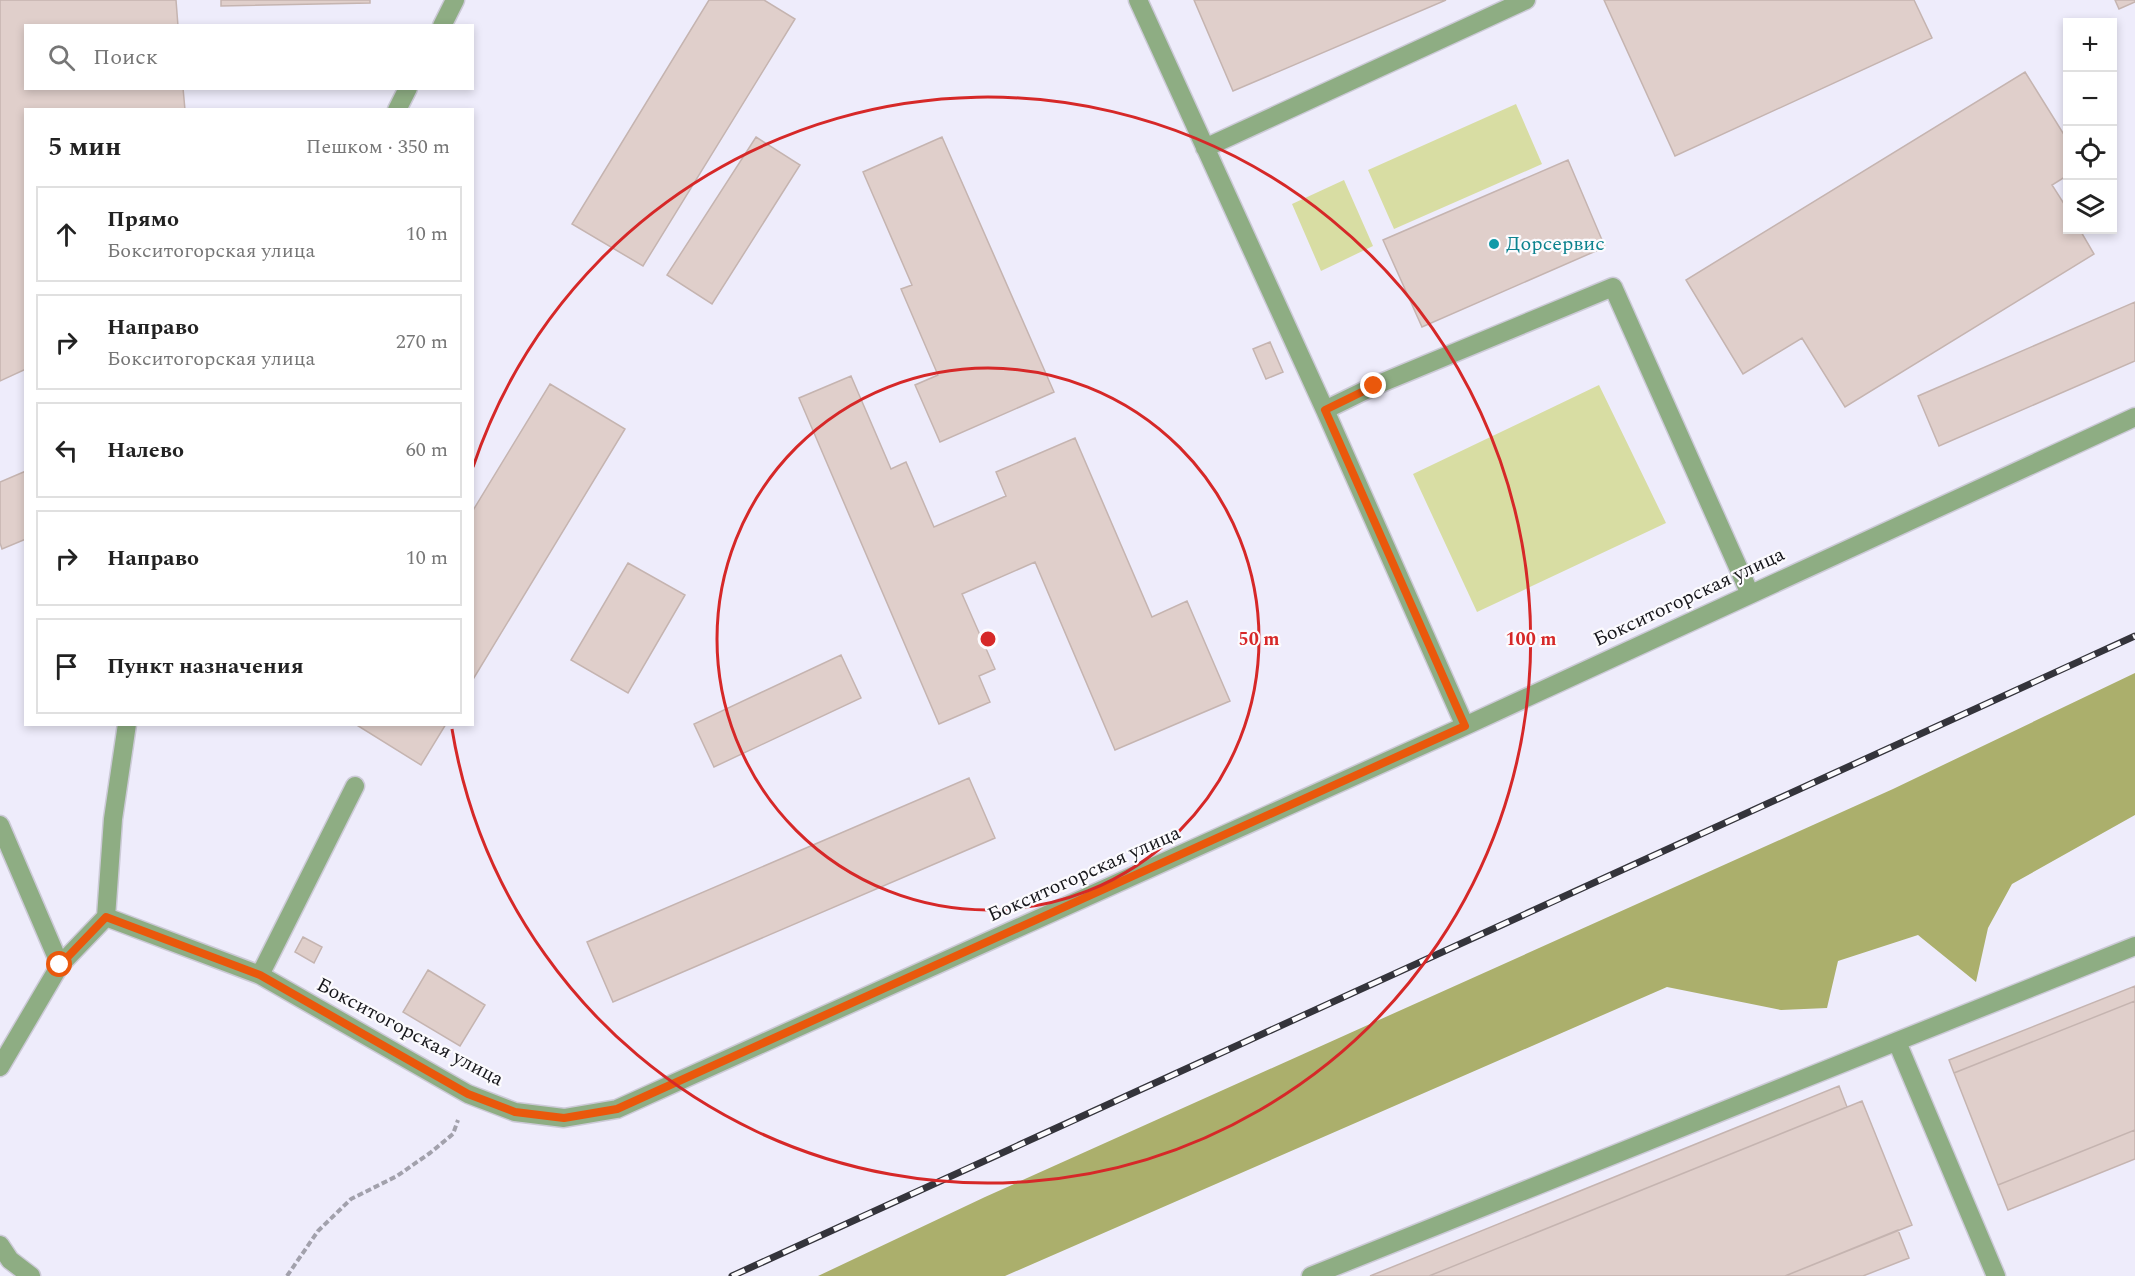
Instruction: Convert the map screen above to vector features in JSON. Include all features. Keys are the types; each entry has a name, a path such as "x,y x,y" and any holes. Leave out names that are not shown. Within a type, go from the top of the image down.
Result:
{"street":[{"path":"443,24 455,0"},
{"path":"1138,0 1325,410 1465,726"},
{"path":"1205,148 1526,0"},
{"path":"398,108 407,90"},
{"path":"1325,410 1374,386 1613,287 1717,539 1750,594"},
{"name":"Бокситогорская улица","path":"106,917 260,975 468,1094 515,1112 564,1118 617,1109 1465,726 2135,417"},
{"path":"0,1067 60,965 106,917 113,819 126,726"},
{"path":"260,975 355,786"},
{"path":"0,825 60,965"},
{"path":"1311,1276 2135,946"},
{"path":"1897,1042 1996,1276"},
{"path":"0,1245 10,1260 31,1276"}],"path":[{"path":"287,1276 318,1231 351,1198 397,1176 453,1134 468,1094"}],"green space":[{"path":"1516,104 1542,164 1394,229 1368,170"},
{"path":"1344,180 1373,246 1321,271 1292,204"},
{"path":"1599,385 1666,523 1477,612 1413,474"},
{"path":"2135,673 2135,815 2012,884 1988,928 1976,982 1918,935 1838,961 1827,1008 1781,1010 1667,987 1005,1276 818,1276 985,1197 1893,789"}],"building":[{"path":"0,0 176,0 178,24 24,24 24,90 183,90 185,108 24,108 24,370 0,381"},
{"path":"221,0 370,0 370,3 221,6"},
{"path":"709,0 764,0 795,19 643,266 572,224"},
{"path":"1194,0 1446,0 1233,91"},
{"path":"1604,0 1914,0 1932,38 1675,156"},
{"path":"2115,0 2135,0 2135,2 2119,9"},
{"path":"2025,72 2063,133 2063,178 2052,185 2063,202 2063,234 2082,234 2094,254 1845,407 1802,338 1743,374 1686,280"},
{"path":"756,137 800,165 712,304 667,275"},
{"path":"942,137 1054,392 940,442 915,385 938,375 901,289 912,285 863,172"},
{"name":"Дорсервис","path":"1568,160 1605,247 1422,327 1383,240"},
{"path":"2135,302 2135,361 1939,446 1918,396"},
{"path":"1270,342 1283,372 1266,379 1253,349"},
{"path":"851,376 891,469 906,462 934,527 1006,496 996,472 1075,438 1152,617 1187,601 1230,701 1115,750 1035,562 962,594 995,669 979,676 990,702 939,724 799,398"},
{"path":"550,384 625,429 474,678 474,509"},
{"path":"24,472 24,540 2,549 0,543 0,482"},
{"path":"628,563 685,595 628,693 571,660"},
{"path":"841,655 861,698 714,767 694,724"},
{"path":"358,726 445,726 421,765"},
{"path":"969,778 995,838 613,1002 587,942"},
{"path":"303,937 322,947 314,963 295,952"},
{"path":"428,970 485,1005 460,1046 403,1012"},
{"path":"2135,986 2135,1001 1954,1073 1949,1060"},
{"path":"2135,1001 2135,1130 1998,1185 1954,1073"},
{"path":"1839,1086 1847,1107 1429,1276 1370,1276"},
{"path":"1862,1101 1912,1225 1785,1276 1429,1276"},
{"path":"2135,1130 2135,1159 2008,1210 1998,1185"},
{"path":"1898,1230 1909,1258 1863,1276 1785,1276"}],"railway":[{"path":"732,1276 2135,636"}],"place":[{"name":"Дорсервис","path":"1494,244"}],"route":[{"path":"60,965 106,917 260,975 468,1094 515,1112 564,1118 617,1109 1465,726 1325,410 1374,386"}]}
